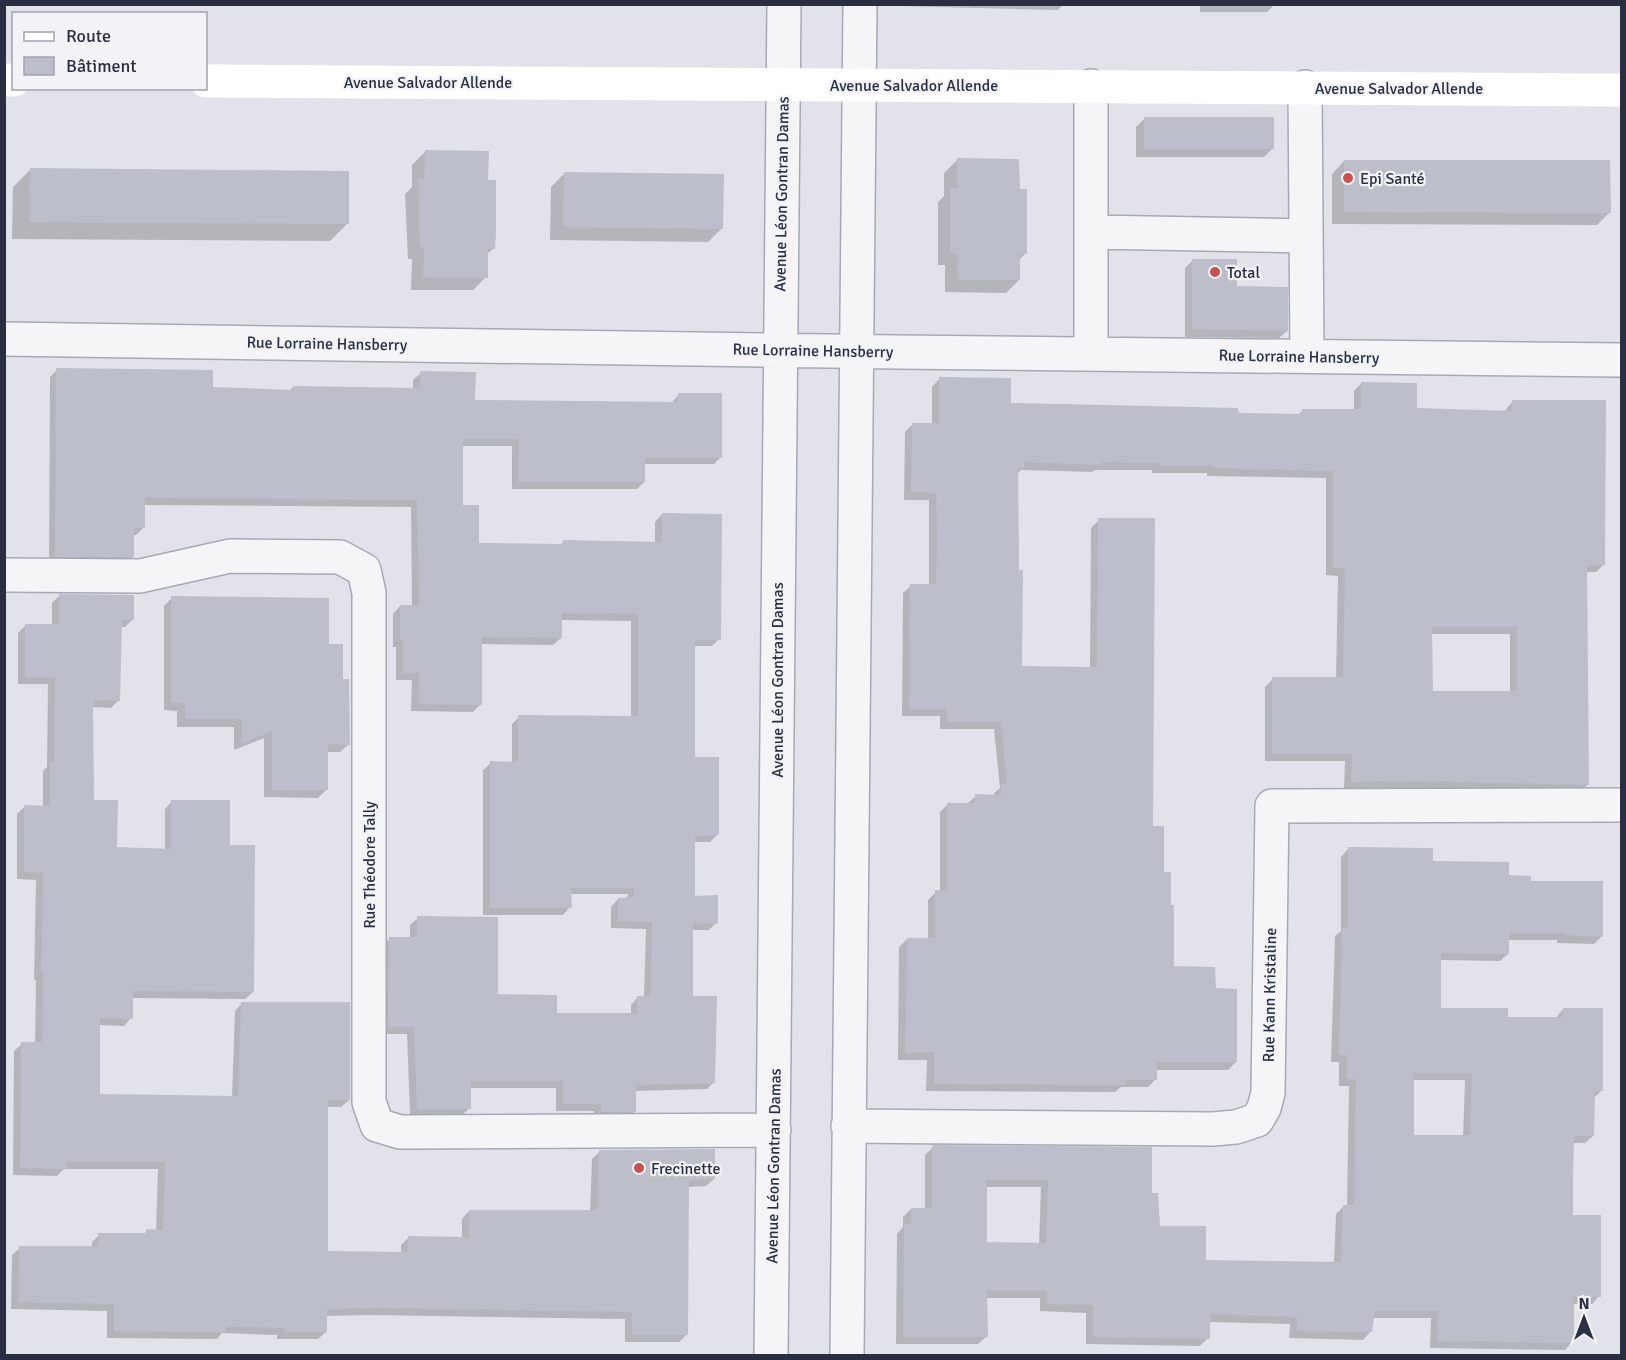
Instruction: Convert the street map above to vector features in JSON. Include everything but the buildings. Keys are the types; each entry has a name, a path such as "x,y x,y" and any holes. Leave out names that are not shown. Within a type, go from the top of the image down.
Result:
{"main road":[{"name":"Avenue Salvador Allende","path":"207,81 1622,90"}],"street":[{"name":"Avenue Léon Gontran Damas","path":"771,1356 784,4"},
{"path":"847,1356 860,4"},
{"path":"1091,86 1091,354"},
{"path":"1305,87 1307,356"},
{"path":"1092,232 1306,236"},
{"name":"Rue Lorraine Hansberry","path":"4,339 1622,360"},
{"name":"Rue Théodore Tally","path":"4,575 140,576 230,556 340,557 364,570 369,593 369,1102 377,1125 400,1132 774,1130"},
{"name":"Rue Kann Kristaline","path":"848,1126 1213,1129 1236,1127 1257,1120 1264,1108 1268,1093 1272,806 1622,805"}],"place":[{"name":"Epi Santé","path":"1348,178"},
{"name":"Total","path":"1215,272"},
{"name":"Frecinette","path":"639,1168"}]}
